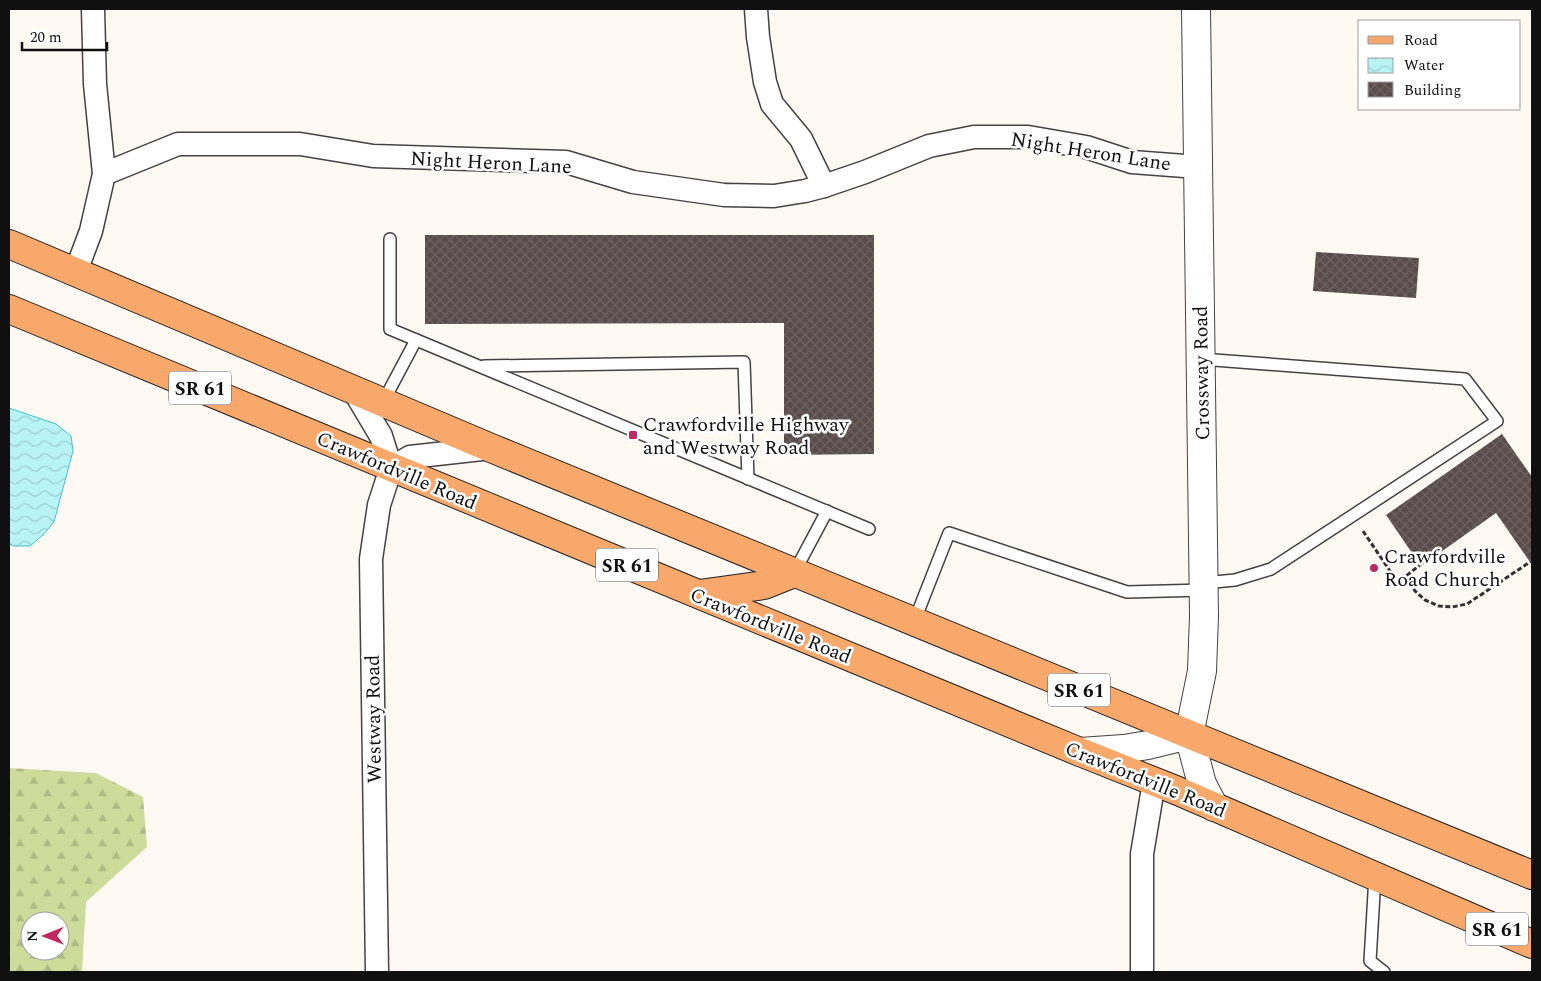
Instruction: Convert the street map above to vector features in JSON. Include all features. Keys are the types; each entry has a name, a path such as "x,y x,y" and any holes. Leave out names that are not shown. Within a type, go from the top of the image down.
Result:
{"main road":[{"name":"SR 61","path":"9,244 491,448 1532,875"},
{"name":"Crawfordville Road","path":"9,309 1214,807 1532,944"},
{"path":"698,594 764,585 794,573"}],"street":[{"path":"76,271 91,231 104,174 95,84 93,9"},
{"path":"756,9 765,82 772,104 801,139 824,186"},
{"name":"Crossway Road","path":"1189,735 1202,671 1204,586 1196,9"},
{"name":"Night Heron Lane","path":"104,174 178,144 300,144 373,156 566,162 633,182 724,195 774,196 824,186 865,172 929,146 974,137 1028,137 1086,147 1132,162 1198,167"},
{"path":"353,389 381,436 391,468 410,457 491,448"},
{"name":"Westway Road","path":"377,972 371,559 379,505 391,468"},
{"path":"1080,752 1132,748 1189,735 1202,784 1214,807"},
{"path":"1142,972 1142,854 1154,782"}],"lane":[{"path":"390,239 390,329 869,529"},
{"path":"382,402 416,340"},
{"path":"914,622 949,533 1127,592 1204,586 1236,580 1271,569 1498,421 1465,378 1201,359"},
{"path":"480,366 744,362 748,479"},
{"path":"794,573 827,511"},
{"path":"1375,876 1370,961 1384,972"}],"path":[{"path":"1353,516 1396,577 1406,576 1420,565"},
{"path":"1406,576 1414,591 1426,600 1439,606 1452,607 1467,604 1530,562"}],"green space":[{"path":"9,768 96,773 143,797 147,847 86,902 82,972 9,972"}],"water":[{"path":"9,408 56,424 71,436 73,451 54,522 30,546 14,546 9,544"}],"building":[{"path":"425,235 874,235 874,454 784,455 784,323 425,324"},
{"path":"1316,252 1419,258 1416,298 1313,291"},
{"path":"1502,434 1532,477 1532,565 1496,513 1421,566 1386,515"}],"place":[{"name":"Crawfordville Highway and Westway Road","path":"633,435"},
{"name":"Crawfordville Road Church","path":"1374,568"}]}
